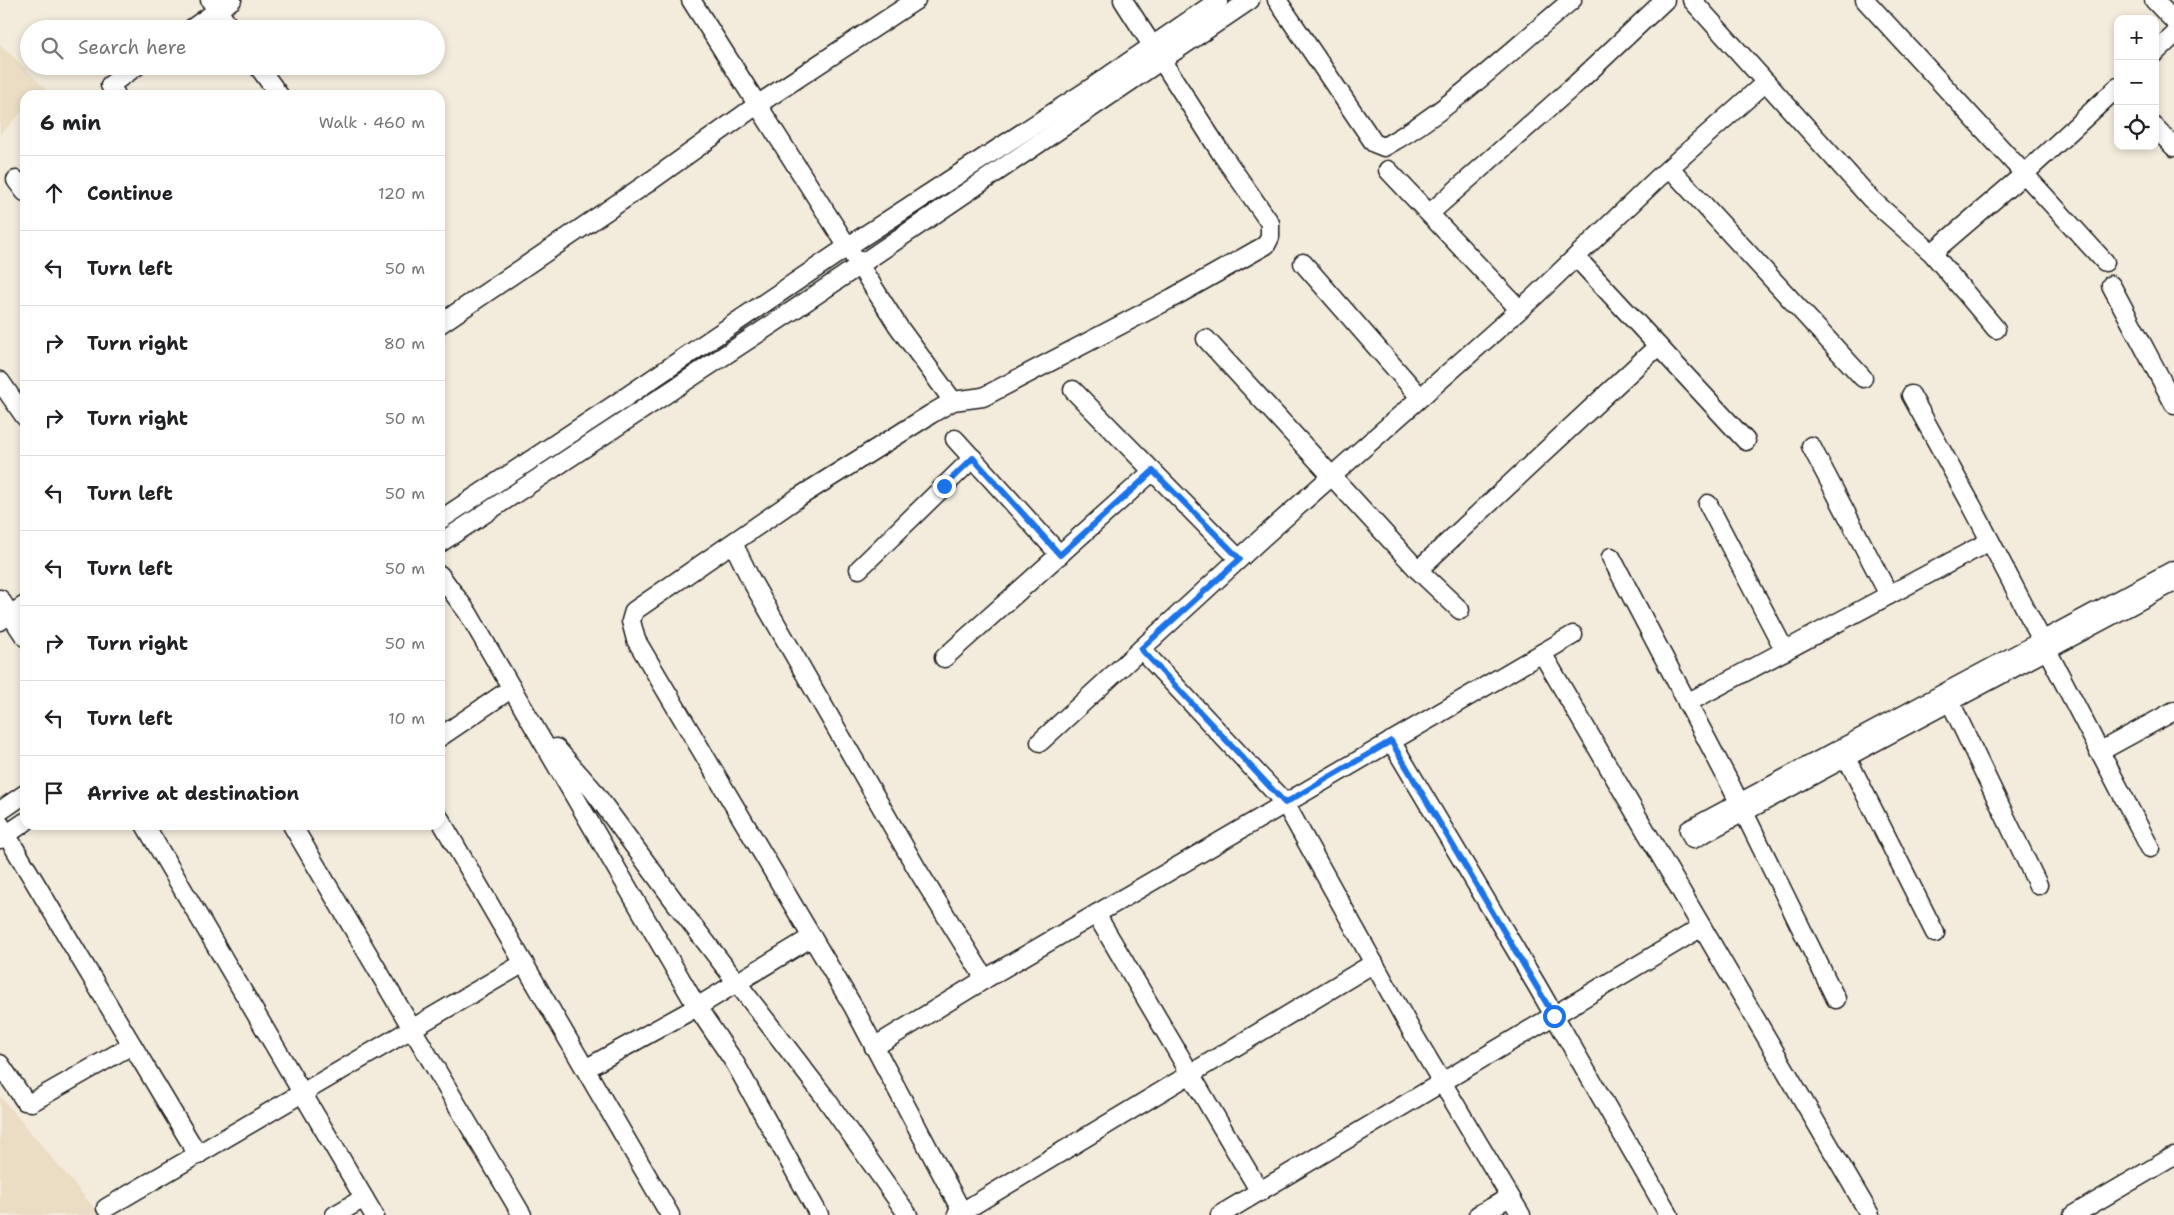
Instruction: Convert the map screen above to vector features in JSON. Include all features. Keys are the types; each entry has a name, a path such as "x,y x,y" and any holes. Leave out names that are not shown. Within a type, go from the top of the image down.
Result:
{"street":[{"path":"200,20 214,5 232,0"},
{"path":"690,0 858,265 898,326 952,401"},
{"path":"1123,0 1221,153 1270,223 1270,237 1266,245 1172,298 983,397 952,401 799,497 634,611 630,620 636,640 854,1008 960,1214 1374,964"},
{"path":"445,540 795,309 1157,53 1219,0"},
{"path":"445,517 847,247 945,184 1157,53 1250,0"},
{"path":"1277,0 1374,143 1384,147 1412,132 1572,0"},
{"path":"1430,213 1577,83 1665,0"},
{"path":"1692,0 1871,199 1932,253 1996,330"},
{"path":"1865,0 2023,175 2105,262"},
{"path":"2154,0 2174,22"},
{"path":"445,321 652,180 757,105 912,1"},
{"path":"214,5 225,20"},
{"path":"2159,49 2174,36"},
{"path":"113,90 110,85 124,75"},
{"path":"264,75 275,90"},
{"path":"1040,742 1332,475 1519,309 1670,168 1766,82"},
{"path":"1932,253 2023,175 2114,92"},
{"path":"2159,131 2174,147"},
{"path":"1670,168 1863,378"},
{"path":"1388,170 1519,309"},
{"path":"1576,257 1746,441"},
{"path":"1303,264 1420,397"},
{"path":"2111,285 2174,404"},
{"path":"1206,338 1418,570 1460,610"},
{"path":"1418,570 1658,346"},
{"path":"0,381 20,410"},
{"path":"1073,390 1240,559"},
{"path":"1910,395 1990,541 2150,848"},
{"path":"955,439 1060,555"},
{"path":"1811,446 1889,595"},
{"path":"859,569 973,458"},
{"path":"944,658 1153,471"},
{"path":"1708,504 1786,651"},
{"path":"1687,703 1990,541"},
{"path":"733,543 756,588 917,869 985,979"},
{"path":"1611,556 1741,808 1836,999"},
{"path":"1741,808 2044,645 2174,570"},
{"path":"445,582 468,613 697,1007 735,1063 819,1215"},
{"path":"2044,645 2174,582"},
{"path":"0,599 5,618 20,632"},
{"path":"5,618 20,608"},
{"path":"874,1047 985,979 1573,635"},
{"path":"1141,649 1285,803 1442,1083 1521,1215"},
{"path":"1542,653 1870,1215"},
{"path":"445,734 512,688"},
{"path":"1948,697 2038,885"},
{"path":"2099,752 2174,711"},
{"path":"529,717 592,789 736,983 824,1096 908,1215"},
{"path":"1391,741 1669,1215"},
{"path":"1844,753 1935,934"},
{"path":"0,811 20,797"},
{"path":"20,824 2,832 198,1155"},
{"path":"445,828 670,1215"},
{"path":"148,830 374,1215"},
{"path":"295,830 522,1215"},
{"path":"1096,914 1260,1192"},
{"path":"1220,1215 1702,927"},
{"path":"585,1069 697,1007 812,937"},
{"path":"106,1208 524,963"},
{"path":"0,1064 25,1101 32,1102 132,1045"},
{"path":"2073,1215 2174,1156"},
{"path":"1478,1215 1510,1196"},
{"path":"334,1215 364,1198"}],"shaded area":[{"path":"0,44 20,64 20,75 32,75 46,89 20,90 20,114 0,134"},
{"path":"0,1096 100,1215 0,1215"}],"route":[{"path":"944,486 973,458 1060,555 1153,471 1240,559 1141,649 1285,803 1391,741 1554,1016"}]}
